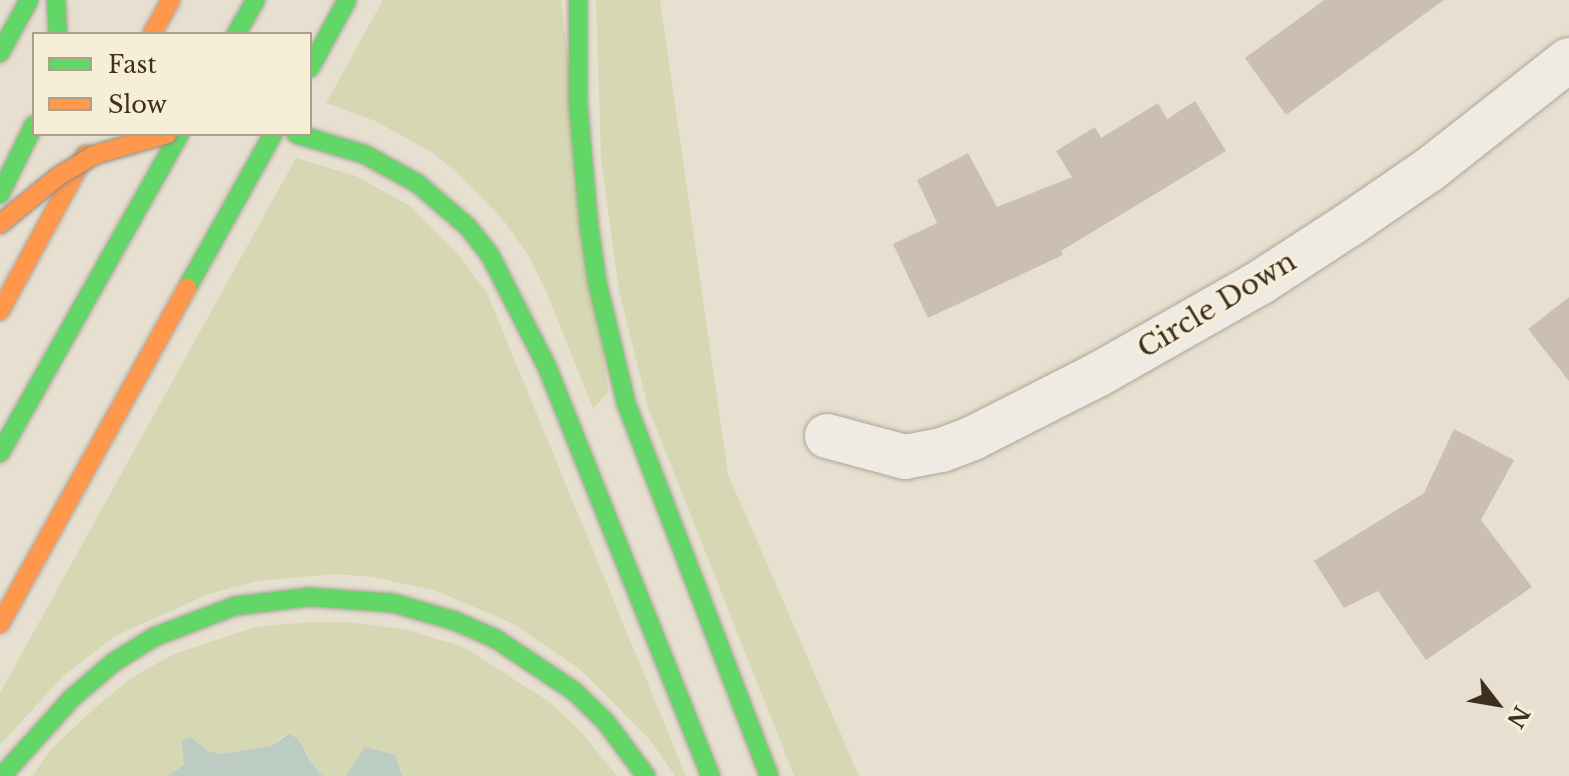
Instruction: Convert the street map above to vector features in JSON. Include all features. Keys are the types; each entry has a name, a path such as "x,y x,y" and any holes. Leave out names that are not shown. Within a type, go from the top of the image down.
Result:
{"highway":[{"path":"0,53 29,0"},
{"path":"56,0 58,32"},
{"path":"153,32 171,0"},
{"path":"237,32 256,0"},
{"path":"312,64 347,0"},
{"path":"578,0 578,103 587,213 597,281 626,403 769,776"},
{"path":"0,194 32,129"},
{"path":"0,311 95,136"},
{"path":"0,224 60,175 94,155 160,136"},
{"path":"0,453 179,136"},
{"path":"0,624 272,136"},
{"path":"302,136 385,164 417,183 468,227 514,296 547,367 711,776"},
{"path":"2,776 72,698 114,662 154,637 235,606 309,597 393,603 455,621 496,639 574,691 605,721 646,776"}],"street":[{"name":"Circle Down","path":"827,436 905,457 963,442 1029,410 1261,282 1429,170 1569,60"}],"green space":[{"path":"383,0 561,0 608,392 593,409 546,291 529,256 504,221 432,152 375,121 326,103"},
{"path":"596,0 660,0 728,474 859,776 794,776 648,407 619,291 601,158"},
{"path":"296,158 356,176 410,206 459,255 487,293 686,776 675,776 650,740 582,671 514,624 434,590 372,577 338,574 258,581 209,594 115,636 63,676 0,745 0,693"},
{"path":"351,622 407,630 464,647 551,703 581,732 617,776 402,776 397,767 366,747 346,776 323,776 313,767 306,750 283,736 271,746 222,754 208,751 189,737 183,740 184,765 167,776 32,776 52,748 96,707 131,678 174,654 255,627"}],"shaded area":[{"path":"289,734 298,739 314,767 323,776 167,776 184,765 182,740 190,737 208,751 222,754 271,746"},
{"path":"365,747 395,755 402,776 346,776"}],"building":[{"path":"1324,0 1444,0 1286,115 1245,58"},
{"path":"1195,101 1226,151 1061,251 1063,255 928,318 893,244 937,223 917,180 968,153 997,207 1072,177 1056,151 1095,127 1101,138 1158,103 1167,119"},
{"path":"1569,297 1569,381 1528,329"},
{"path":"1454,429 1514,460 1481,520 1532,587 1426,660 1378,591 1344,608 1314,561 1424,493"}],"traffic: fast":[{"path":"0,53 29,0"},
{"path":"56,0 58,32"},
{"path":"237,32 256,0"},
{"path":"312,64 347,0"},
{"path":"578,0 578,103 589,226 597,281 626,403 769,776"},
{"path":"0,194 32,129"},
{"path":"0,453 179,136"},
{"path":"187,288 272,136"},
{"path":"303,136 364,154 417,183 468,227 490,255 547,367 711,776"},
{"path":"2,776 72,698 114,662 154,637 235,606 309,597 393,603 455,621 496,639 574,691 605,721 646,776"}],"traffic: slow":[{"path":"153,32 171,0"},
{"path":"0,224 60,175 94,155 160,136"},
{"path":"0,311 85,155"},
{"path":"0,624 187,288"}]}
